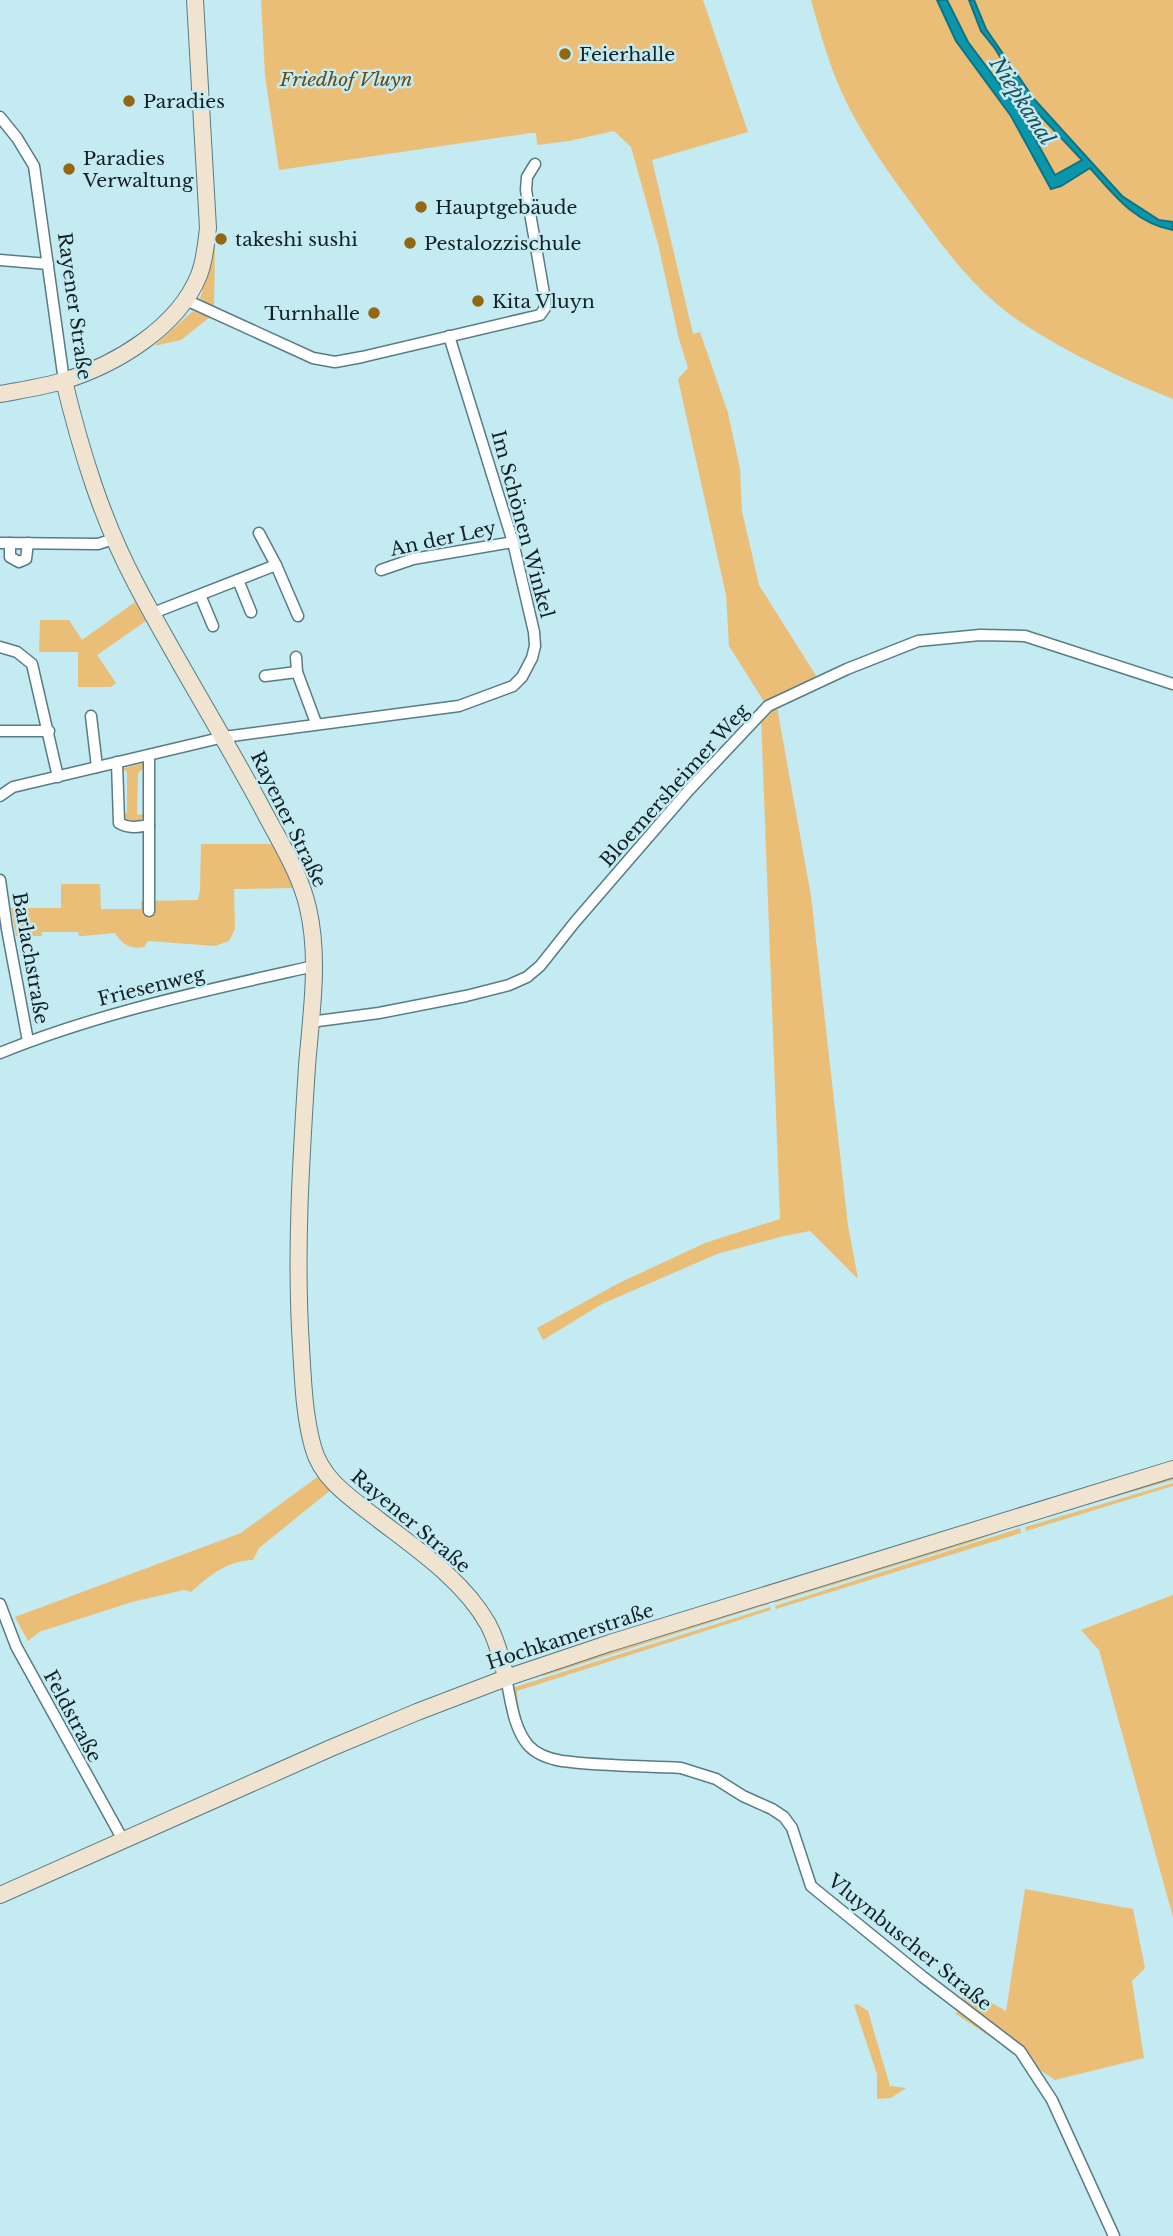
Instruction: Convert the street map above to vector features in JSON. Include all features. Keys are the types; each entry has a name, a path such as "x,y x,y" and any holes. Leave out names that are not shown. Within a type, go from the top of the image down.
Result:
{"street":[{"path":"0,394 64,381 118,358 167,321 186,300 198,276 205,256 208,228 195,0"},
{"name":"Rayener Straße","path":"0,117 34,166 64,381 89,471 114,539 224,737 302,888 310,920 314,966 301,1166 297,1281 303,1388 313,1448 320,1465 334,1484 455,1583 478,1609 494,1638 506,1678"},
{"path":"186,300 313,358 335,362 540,315 545,308 526,190 527,177 535,164"},
{"path":"0,260 48,264"},
{"name":"Im Schönen Winkel","path":"224,737 459,706 513,686 528,668 535,646 534,632 513,542 449,336"},
{"path":"259,533 298,616"},
{"path":"28,543 28,556 19,562 10,557 5,543 28,543 98,544 114,539"},
{"name":"An der Ley","path":"381,570 413,559 513,542"},
{"path":"153,613 276,565"},
{"path":"238,580 251,612"},
{"path":"200,595 213,626"},
{"name":"Bloemersheimer Weg","path":"310,1022 379,1013 466,996 509,985 527,977 540,966 689,790 768,706 847,669 918,641 980,635 1026,636 1173,684"},
{"path":"0,647 17,652 32,664 58,777"},
{"path":"296,657 297,672 316,723"},
{"path":"265,676 297,672"},
{"path":"91,716 97,767"},
{"path":"0,732 49,731"},
{"path":"0,796 13,788 224,737"},
{"path":"149,755 149,911"},
{"path":"117,762 119,823 126,827 149,825"},
{"name":"Barlachstraße","path":"0,880 28,1041"},
{"name":"Friesenweg","path":"0,1053 85,1021 314,966"},
{"name":"Hochkamerstraße","path":"0,1895 417,1712 506,1678 610,1643 1173,1469"},
{"name":"Feldstraße","path":"0,1604 22,1657 123,1840"},
{"name":"Vluynbuscher Straße","path":"506,1678 513,1714 522,1735 539,1754 561,1761 681,1769 700,1773 784,1816 792,1828 811,1886 1020,2051 1052,2100 1114,2236"}],"green space":[{"name":"Friedhof Vluyn","path":"261,0 703,0 748,132 652,160 693,334 700,332 728,413 740,469 742,511 759,585 818,679 766,705 729,646 726,595 678,379 688,368 631,147 614,131 537,145 536,133 531,133 279,170 265,76"},
{"path":"811,0 937,0 956,41 1011,116 1030,154 1061,186 1090,168 1117,198 1137,215 1160,227 1173,230 1173,399 1096,365 1022,323 989,297 961,268 892,177 858,124 833,72"},
{"path":"947,0 969,0 981,31 1031,106 1083,160 1055,176 968,42"},
{"path":"974,0 1173,0 1173,222 1159,220 1122,196 1034,99 986,29"},
{"path":"215,247 214,307 200,299"},
{"path":"193,311 210,317 181,340 154,346"},
{"path":"135,602 146,621 97,655 116,683 111,687 78,687 78,652 39,652 40,620 69,620 82,640"},
{"path":"777,707 811,896 848,1225 858,1279 810,1231 784,1236 717,1254 602,1304 543,1340 537,1328 619,1283 705,1243 780,1219 761,717"},
{"path":"144,763 145,767 138,773 137,815 144,814 140,822 125,822 122,817 127,812 127,772 125,770 121,773 120,769"},
{"path":"201,844 274,844 293,888 234,889 235,929 229,941 215,946 148,941 144,947 135,948 124,943 115,933 79,936 78,932 42,932 42,936 16,936 11,908 61,908 61,884 100,884 101,909 141,909 141,901 198,900"},
{"path":"1173,1474 1173,1480 1024,1523"},
{"path":"320,1475 332,1489 259,1548 253,1560 235,1563 219,1570 191,1592 184,1590 132,1602 39,1632 28,1641 15,1617 241,1533"},
{"path":"1173,1483 1173,1486 1026,1531 1025,1527"},
{"path":"1016,1523 1018,1525 972,1542 774,1603 775,1599"},
{"path":"1020,1528 1021,1533 776,1609 775,1606"},
{"path":"1173,1595 1173,1917 1099,1650 1081,1630"},
{"path":"766,1601 769,1604 543,1676 541,1671"},
{"path":"770,1607 771,1610 517,1691 522,1720 531,1740 542,1750 563,1759 536,1748 527,1737 517,1711 515,1687"},
{"path":"1025,1889 1133,1909 1145,1968 1132,1981 1144,2058 1055,2080 956,2014 966,1989 1006,2011"},
{"path":"857,2004 868,2011 890,2086 906,2088 891,2098 877,2099 877,2074 854,2005"}],"water":[{"path":"937,0 947,0 968,42 1019,110 1055,175 1082,160 1031,106 981,31 969,0 974,0 986,29 1034,99 1122,196 1159,220 1173,222 1173,230 1148,222 1137,215 1117,198 1090,168 1051,189 1011,116 956,41"}],"place":[{"name":"Feierhalle","path":"565,54"},
{"name":"Paradies","path":"129,101"},
{"name":"Paradies Verwaltung","path":"69,169"},
{"name":"Hauptgebäude","path":"421,207"},
{"name":"takeshi sushi","path":"221,239"},
{"name":"Pestalozzischule","path":"410,243"},
{"name":"Kita Vluyn","path":"478,301"},
{"name":"Turnhalle","path":"374,313"}],"water label":[{"name":"Niepkanal","path":"1022,101"}]}
